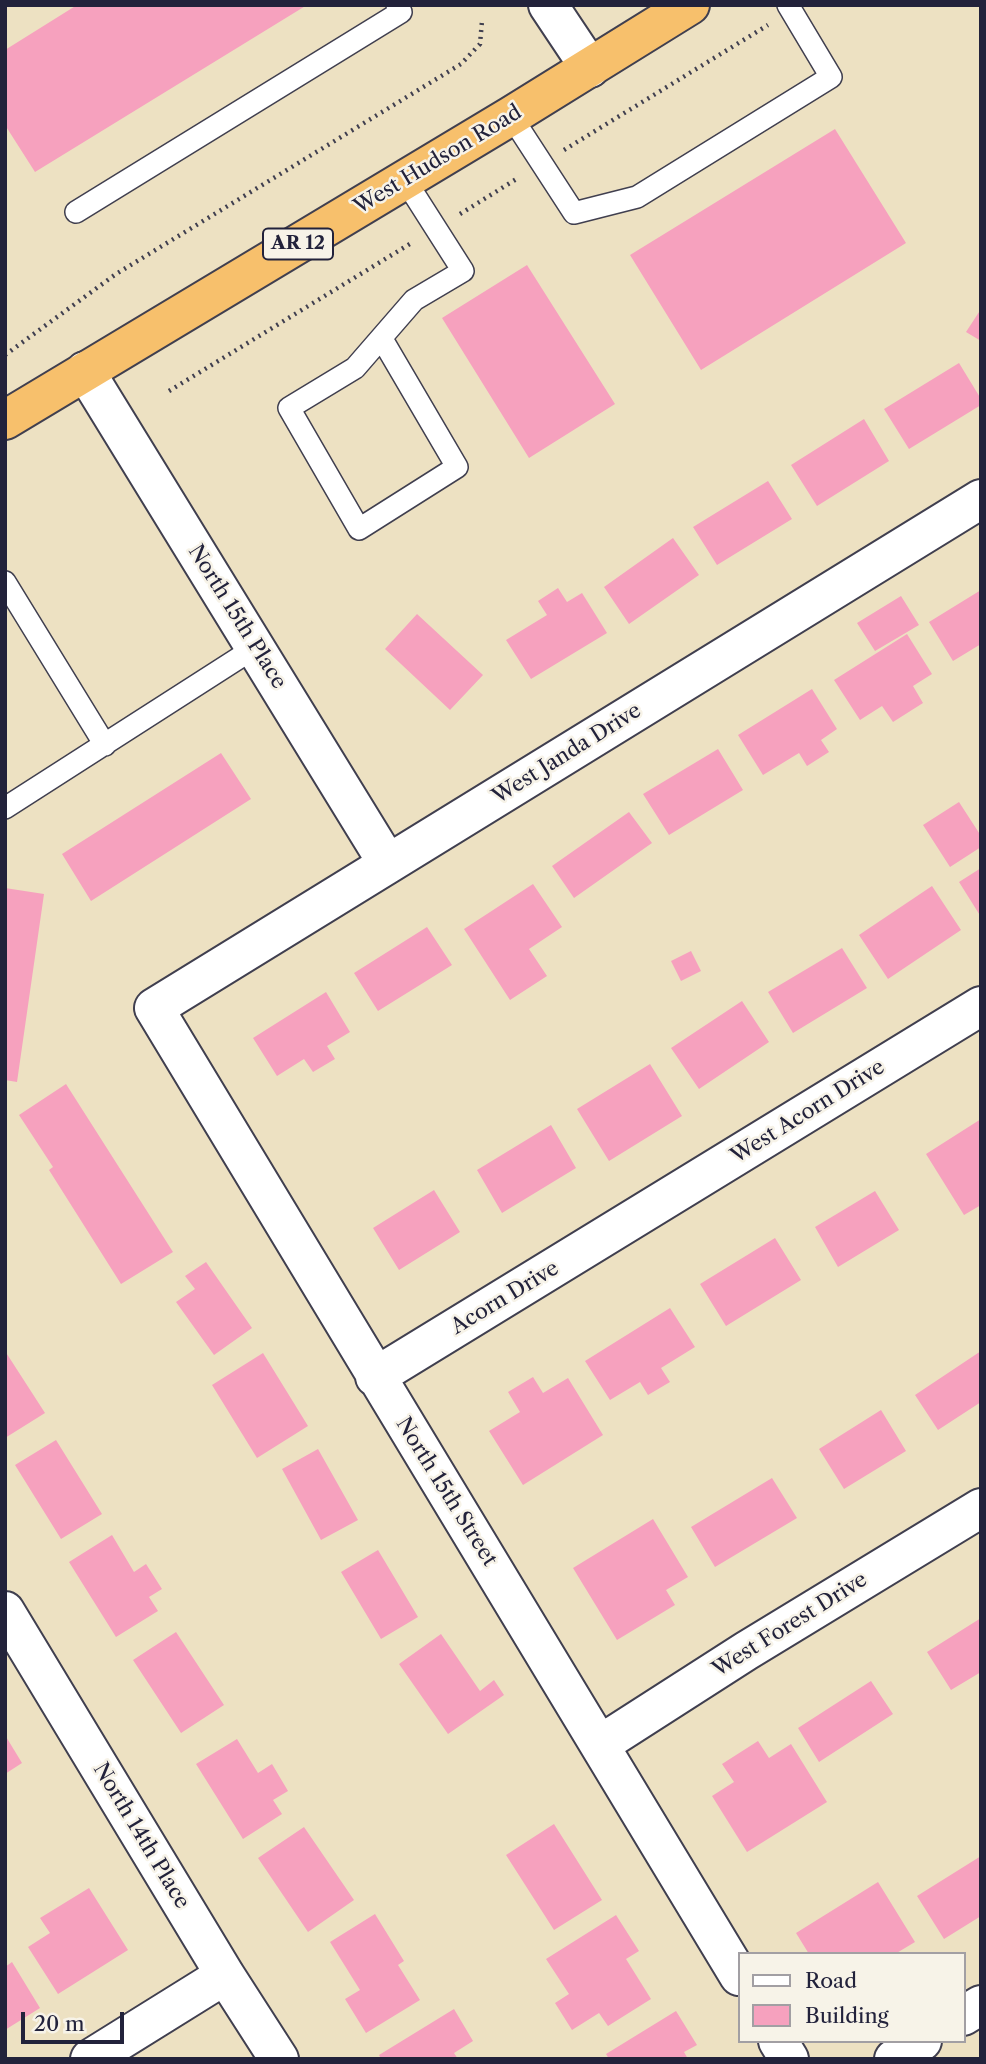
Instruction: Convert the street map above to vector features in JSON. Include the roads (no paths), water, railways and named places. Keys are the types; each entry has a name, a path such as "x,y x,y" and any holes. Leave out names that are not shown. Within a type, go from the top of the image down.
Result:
{"highway":[{"name":"West Hudson Road","path":"5,420 511,116 690,5"}],"street":[{"path":"548,5 590,68"},
{"name":"North 15th Place","path":"85,372 388,864"},
{"name":"West Janda Drive","path":"154,1008 981,499"},
{"name":"West Acorn Drive","path":"635,1219 981,1006"},
{"name":"North 15th Street","path":"154,1008 738,1974"},
{"name":"Acorn Drive","path":"375,1377 635,1219"},
{"name":"West Forest Drive","path":"601,1744 746,1651 981,1508"},
{"name":"North 14th Place","path":"7,1619 279,2059"},
{"path":"90,2059 225,1975"},
{"path":"965,2015 981,2005"},
{"path":"779,2043 789,2059"},
{"path":"894,2059 919,2043"}],"lane":[{"path":"76,212 401,12 397,5"},
{"path":"511,116 575,213 637,197 831,77 789,8"},
{"path":"382,339 457,467 359,529 289,408 355,368 414,300 463,271 405,180"},
{"path":"5,582 105,745"},
{"path":"5,807 256,647"}]}
